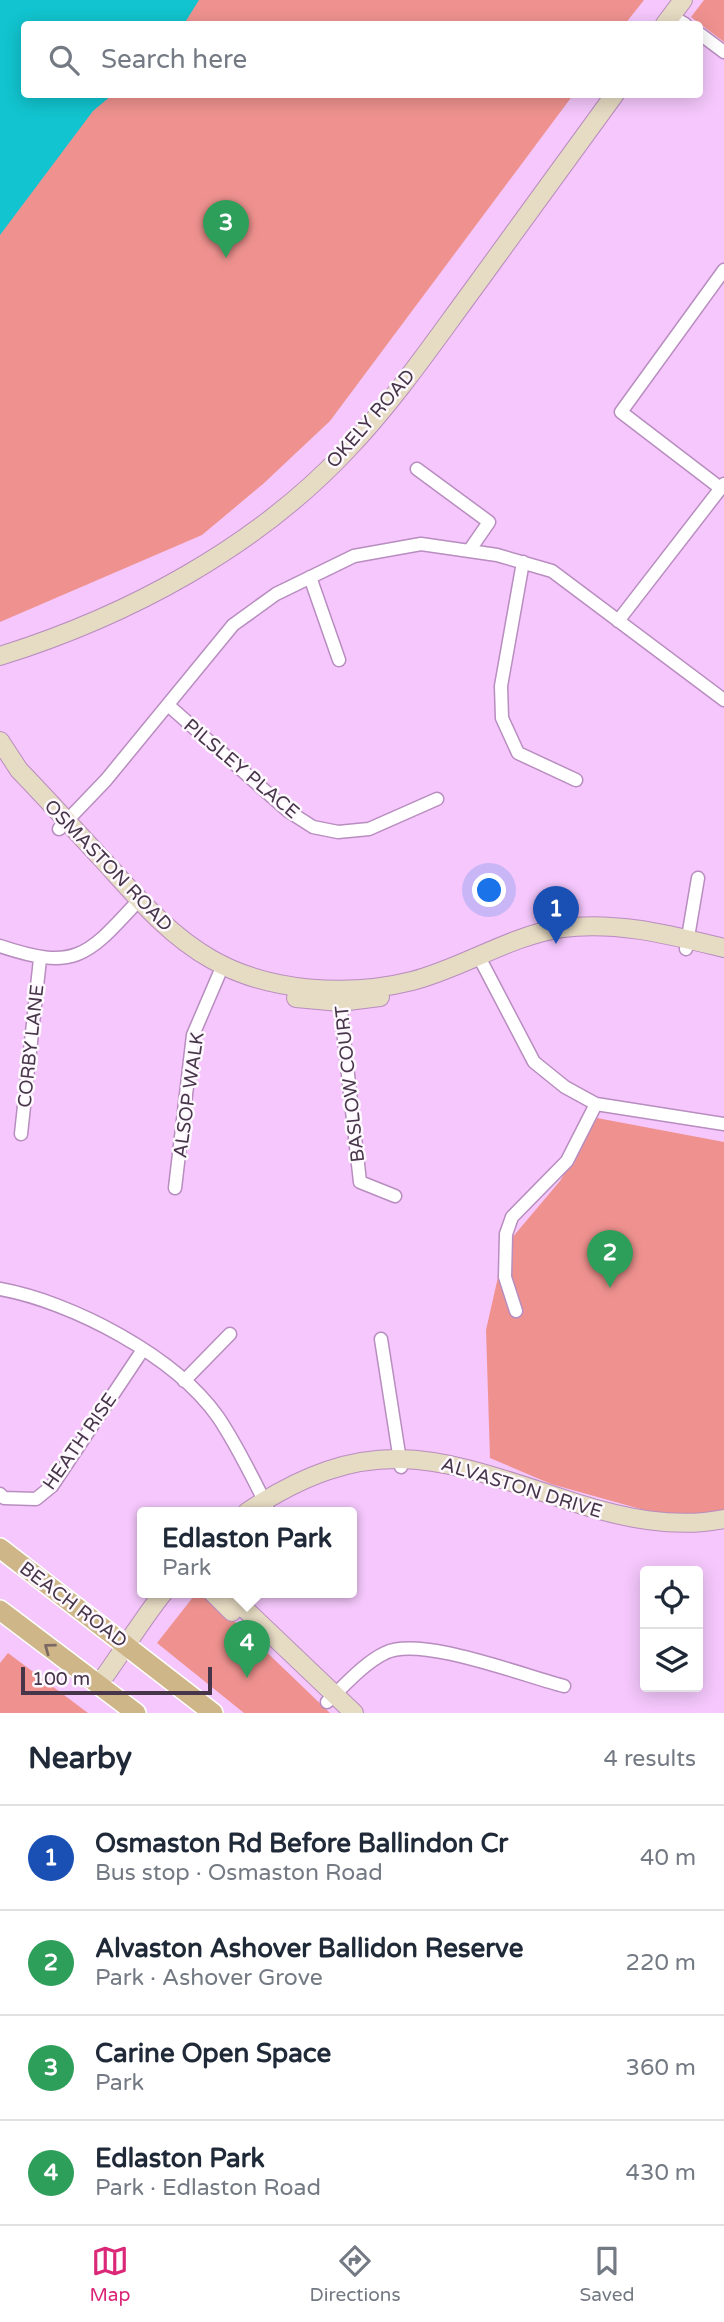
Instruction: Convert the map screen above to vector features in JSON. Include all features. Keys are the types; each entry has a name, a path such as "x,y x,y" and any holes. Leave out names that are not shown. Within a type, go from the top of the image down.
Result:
{"main road":[{"name":"BEACH ROAD","path":"0,1548 214,1713"},
{"path":"0,1611 136,1713"}],"street":[{"path":"674,21 683,0"},
{"path":"703,37 724,52"},
{"name":"OKELY ROAD","path":"0,656 102,619 157,592 238,541 298,495 347,450 429,350 612,98"},
{"path":"618,621 721,485 621,412 724,270"},
{"path":"417,469 489,522 470,551"},
{"path":"63,825 106,780 233,625 276,594 354,556 421,544 470,551 552,571 724,700"},
{"path":"523,562 501,686 502,718 519,753 576,780"},
{"path":"310,577 339,660"},
{"name":"PILSLEY PLACE","path":"168,705 288,811 313,827 338,832 369,829 437,799"},
{"name":"OSMASTON ROAD","path":"0,741 63,825"},
{"name":"OSMASTON ROAD","path":"0,764 63,825 135,904 221,970 339,996 413,981 480,959 539,933 577,927 637,928 724,958"},
{"path":"687,944 698,878"},
{"path":"0,946 40,959 85,953 103,940 135,904"},
{"name":"OSMASTON ROAD","path":"687,944 724,948"},
{"name":"CORBY LANE","path":"21,1134 40,959"},
{"path":"480,959 534,1062 565,1087 596,1104 724,1124"},
{"name":"ALSOP WALK","path":"175,1188 193,1035 221,970"},
{"name":"BASLOW COURT","path":"339,996 360,1182 396,1196"},
{"path":"516,1311 505,1277 506,1234 512,1217 567,1161 596,1104"},
{"path":"0,1289 39,1296 82,1315 118,1333 184,1381 217,1416 265,1507"},
{"path":"184,1381 230,1334"},
{"path":"381,1339 401,1463"},
{"name":"HEATH RISE","path":"0,1494 4,1498 36,1499 52,1486 142,1351"},
{"name":"ALVASTON DRIVE","path":"265,1507 286,1486 319,1472 362,1462 401,1463 427,1459 465,1467 614,1515 665,1522 724,1519"},
{"name":"ALVASTON DRIVE","path":"401,1463 464,1477 617,1527 676,1534 724,1530"},
{"path":"99,1684 128,1645 133,1631 159,1598"},
{"path":"128,1645 141,1637 173,1598"},
{"path":"219,1598 334,1703 354,1713"},
{"path":"233,1598 334,1703"},
{"path":"334,1703 383,1653 398,1648 438,1650 564,1686"}],"shaded area":[{"path":"0,0 644,0 627,21 21,21 21,98 571,98 330,421 263,484 202,535 0,622"},
{"path":"0,0 199,0 186,21 21,21 21,98 108,98 93,111 0,235"},
{"path":"704,0 724,0 724,42 703,26 703,21 696,21 691,17"},
{"path":"597,1118 724,1142 724,1514 715,1517 651,1512 551,1484 490,1458 486,1330 505,1246 560,1181"},
{"path":"192,1598 210,1598 330,1713 244,1713 157,1643"},
{"path":"8,1653 88,1713 0,1713 0,1663"}],"place":[{"name":"Carine Open Space","path":"226,258"},
{"name":"Osmaston Rd Before Ballindon Cr","path":"556,944"},
{"name":"Alvaston Ashover Ballidon Reserve","path":"610,1288"},
{"name":"Edlaston Park","path":"247,1678"}]}
